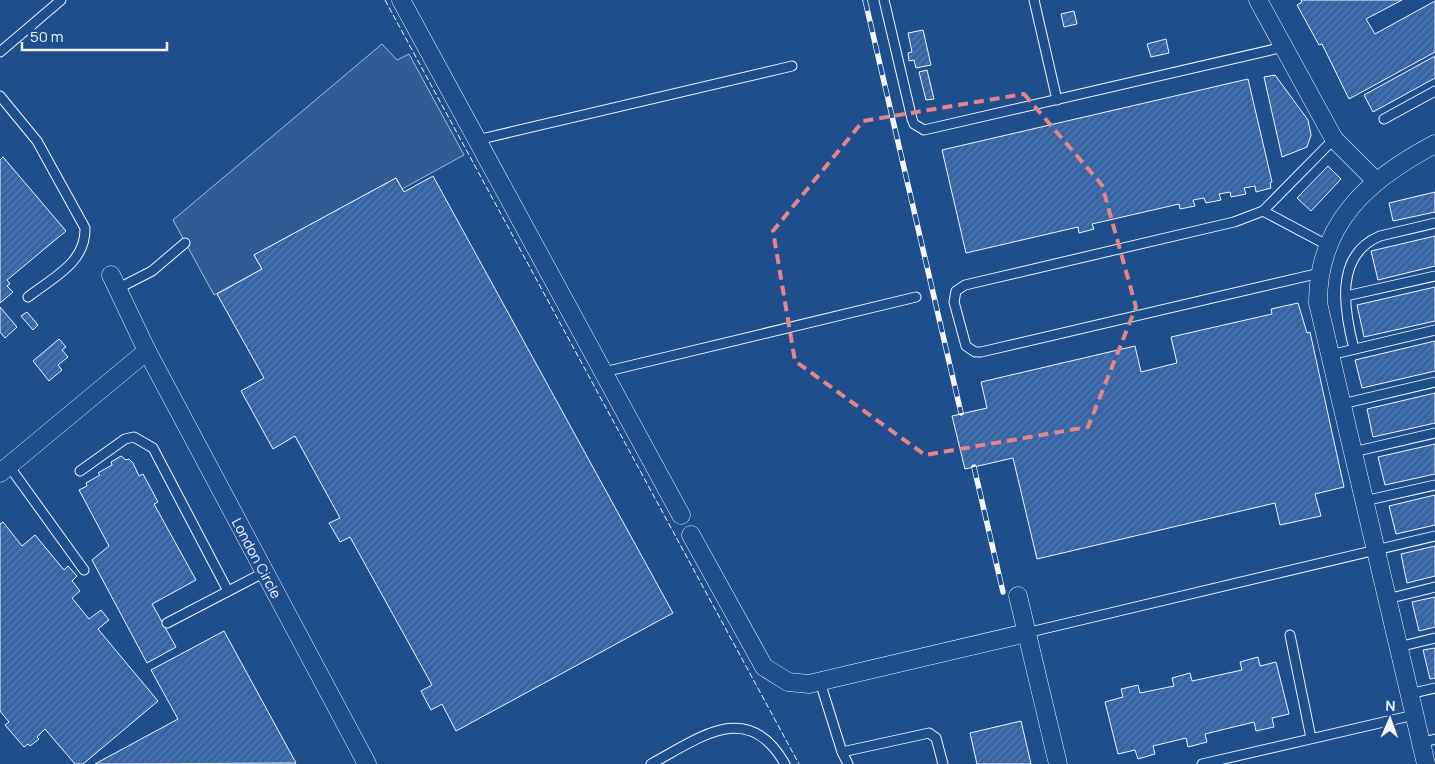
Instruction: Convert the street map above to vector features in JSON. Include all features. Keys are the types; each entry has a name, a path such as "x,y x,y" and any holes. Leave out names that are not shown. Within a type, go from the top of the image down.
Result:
{"street":[{"path":"401,0 681,515"},
{"path":"1258,0 1334,139 1376,181"},
{"path":"1426,764 1428,741 1414,715 1318,304 1320,273 1327,245 1351,207 1376,181 1394,167 1435,144"},
{"name":"London Circle","path":"114,282 146,351 367,764"},
{"path":"4,469 146,351"},
{"path":"691,535 764,667 788,682 809,684 820,682 1026,633"},
{"path":"1018,596 1058,764"}],"lane":[{"path":"0,52 61,0"},
{"path":"884,0 912,119 919,128 930,130 1284,48"},
{"path":"1034,0 1057,100"},
{"path":"477,140 792,66"},
{"path":"1384,119 1435,91"},
{"path":"0,96 37,142 86,228 86,242 74,261 28,297"},
{"path":"1320,273 981,352 975,352 966,346 954,297 960,287 965,285 1234,222 1263,211 1334,139"},
{"path":"1263,211 1327,245"},
{"path":"1354,349 1348,324 1345,284 1354,256 1372,239 1435,223"},
{"path":"114,282 152,271 186,243"},
{"path":"1346,296 1435,276"},
{"path":"604,372 916,298"},
{"path":"1330,355 1435,330"},
{"path":"1342,404 1435,382"},
{"path":"1353,452 1435,433"},
{"path":"80,471 125,439 134,437 153,448 228,591"},
{"path":"4,469 84,570"},
{"path":"1364,501 1435,485"},
{"path":"1026,633 1435,536"},
{"path":"167,623 264,572"},
{"path":"1387,599 1435,587"},
{"path":"1290,635 1311,738"},
{"path":"1398,647 1435,638"},
{"path":"820,682 842,752 848,764"},
{"path":"1409,694 1435,688"},
{"path":"1202,764 1414,715"},
{"path":"651,764 716,732 745,727 764,737 777,750 785,764"},
{"path":"842,752 929,733 936,738 943,764"}],"highlighted area":[{"path":"1024,94 1102,185 1136,307 1088,427 925,455 795,361 773,231 863,121"}],"shaded area":[{"path":"382,44 397,60 409,54 464,155 402,189 396,178 254,255 262,269 214,295 173,220"}],"building":[{"path":"1301,0 1402,0 1366,19 1375,34 1435,1 1435,52 1349,99 1322,44 1319,45 1297,5 1302,2"},
{"path":"1074,11 1077,24 1064,27 1061,14"},
{"path":"923,30 931,65 916,68 914,60 909,61 908,53 912,52 908,33"},
{"path":"1166,39 1169,53 1151,57 1147,44"},
{"path":"1435,56 1435,78 1373,112 1364,95"},
{"path":"927,70 934,99 926,100 919,72"},
{"path":"1275,75 1308,120 1311,135 1307,147 1282,157 1264,77"},
{"path":"1248,79 1272,182 1270,183 1271,188 1256,192 1255,186 1244,188 1246,194 1231,197 1230,192 1219,194 1221,200 1206,203 1204,198 1193,200 1195,206 1180,209 1179,204 1092,224 1094,229 1079,233 1078,227 966,253 942,150"},
{"path":"3,157 66,231 7,280 10,284 7,286 13,292 0,303 0,160"},
{"path":"1328,166 1341,179 1311,211 1297,198"},
{"path":"433,176 673,613 456,731 442,704 431,710 421,691 432,685 350,537 340,542 329,523 340,518 295,436 273,449 241,391 264,378 217,294 262,269 254,255 396,178 404,192"},
{"path":"1435,192 1435,212 1393,221 1389,203"},
{"path":"1435,236 1435,266 1378,280 1371,251"},
{"path":"1435,287 1435,321 1364,337 1357,305"},
{"path":"1298,303 1307,333 1310,332 1344,487 1315,494 1321,516 1280,525 1275,503 1037,559 1013,458 965,469 952,416 987,408 981,382 1135,346 1141,372 1177,363 1171,337 1272,314 1271,309"},
{"path":"0,307 17,327 5,338 0,332"},
{"path":"27,312 38,325 33,330 21,316"},
{"path":"59,339 66,347 62,350 68,357 58,365 62,370 49,381 33,361"},
{"path":"1435,341 1435,371 1362,388 1355,360"},
{"path":"1435,393 1435,423 1373,437 1367,409"},
{"path":"1435,444 1435,474 1385,485 1378,457"},
{"path":"121,456 133,463 139,476 143,474 158,502 154,504 196,580 152,604 176,647 147,663 92,560 109,546 79,490 87,486 86,483 100,475 98,473 112,465 111,462"},
{"path":"1435,495 1435,525 1396,534 1389,506"},
{"path":"3,522 22,546 35,535 64,570 68,566 77,576 72,581 80,591 72,598 89,619 101,610 109,620 98,629 158,701 83,764 75,764 45,729 37,737 39,739 30,746 28,744 24,747 5,725 9,722 0,711 0,524"},
{"path":"1435,546 1435,576 1407,583 1401,554"},
{"path":"1435,597 1435,627 1419,631 1412,602"},
{"path":"224,631 296,763 95,764 178,719 151,670"},
{"path":"1435,648 1435,678 1430,679 1423,650"},
{"path":"1258,657 1260,666 1276,662 1289,714 1272,718 1274,727 1256,731 1254,722 1205,734 1207,742 1188,747 1186,738 1153,746 1155,754 1138,759 1135,750 1118,754 1105,702 1123,697 1121,689 1138,685 1140,693 1174,686 1172,678 1190,673 1192,681 1242,670 1240,662"},
{"path":"1021,721 1031,764 977,764 970,733"}],"railway":[{"path":"865,0 961,413"},
{"path":"974,467 1003,592"}],"fence":[{"path":"385,0 799,764"}]}
